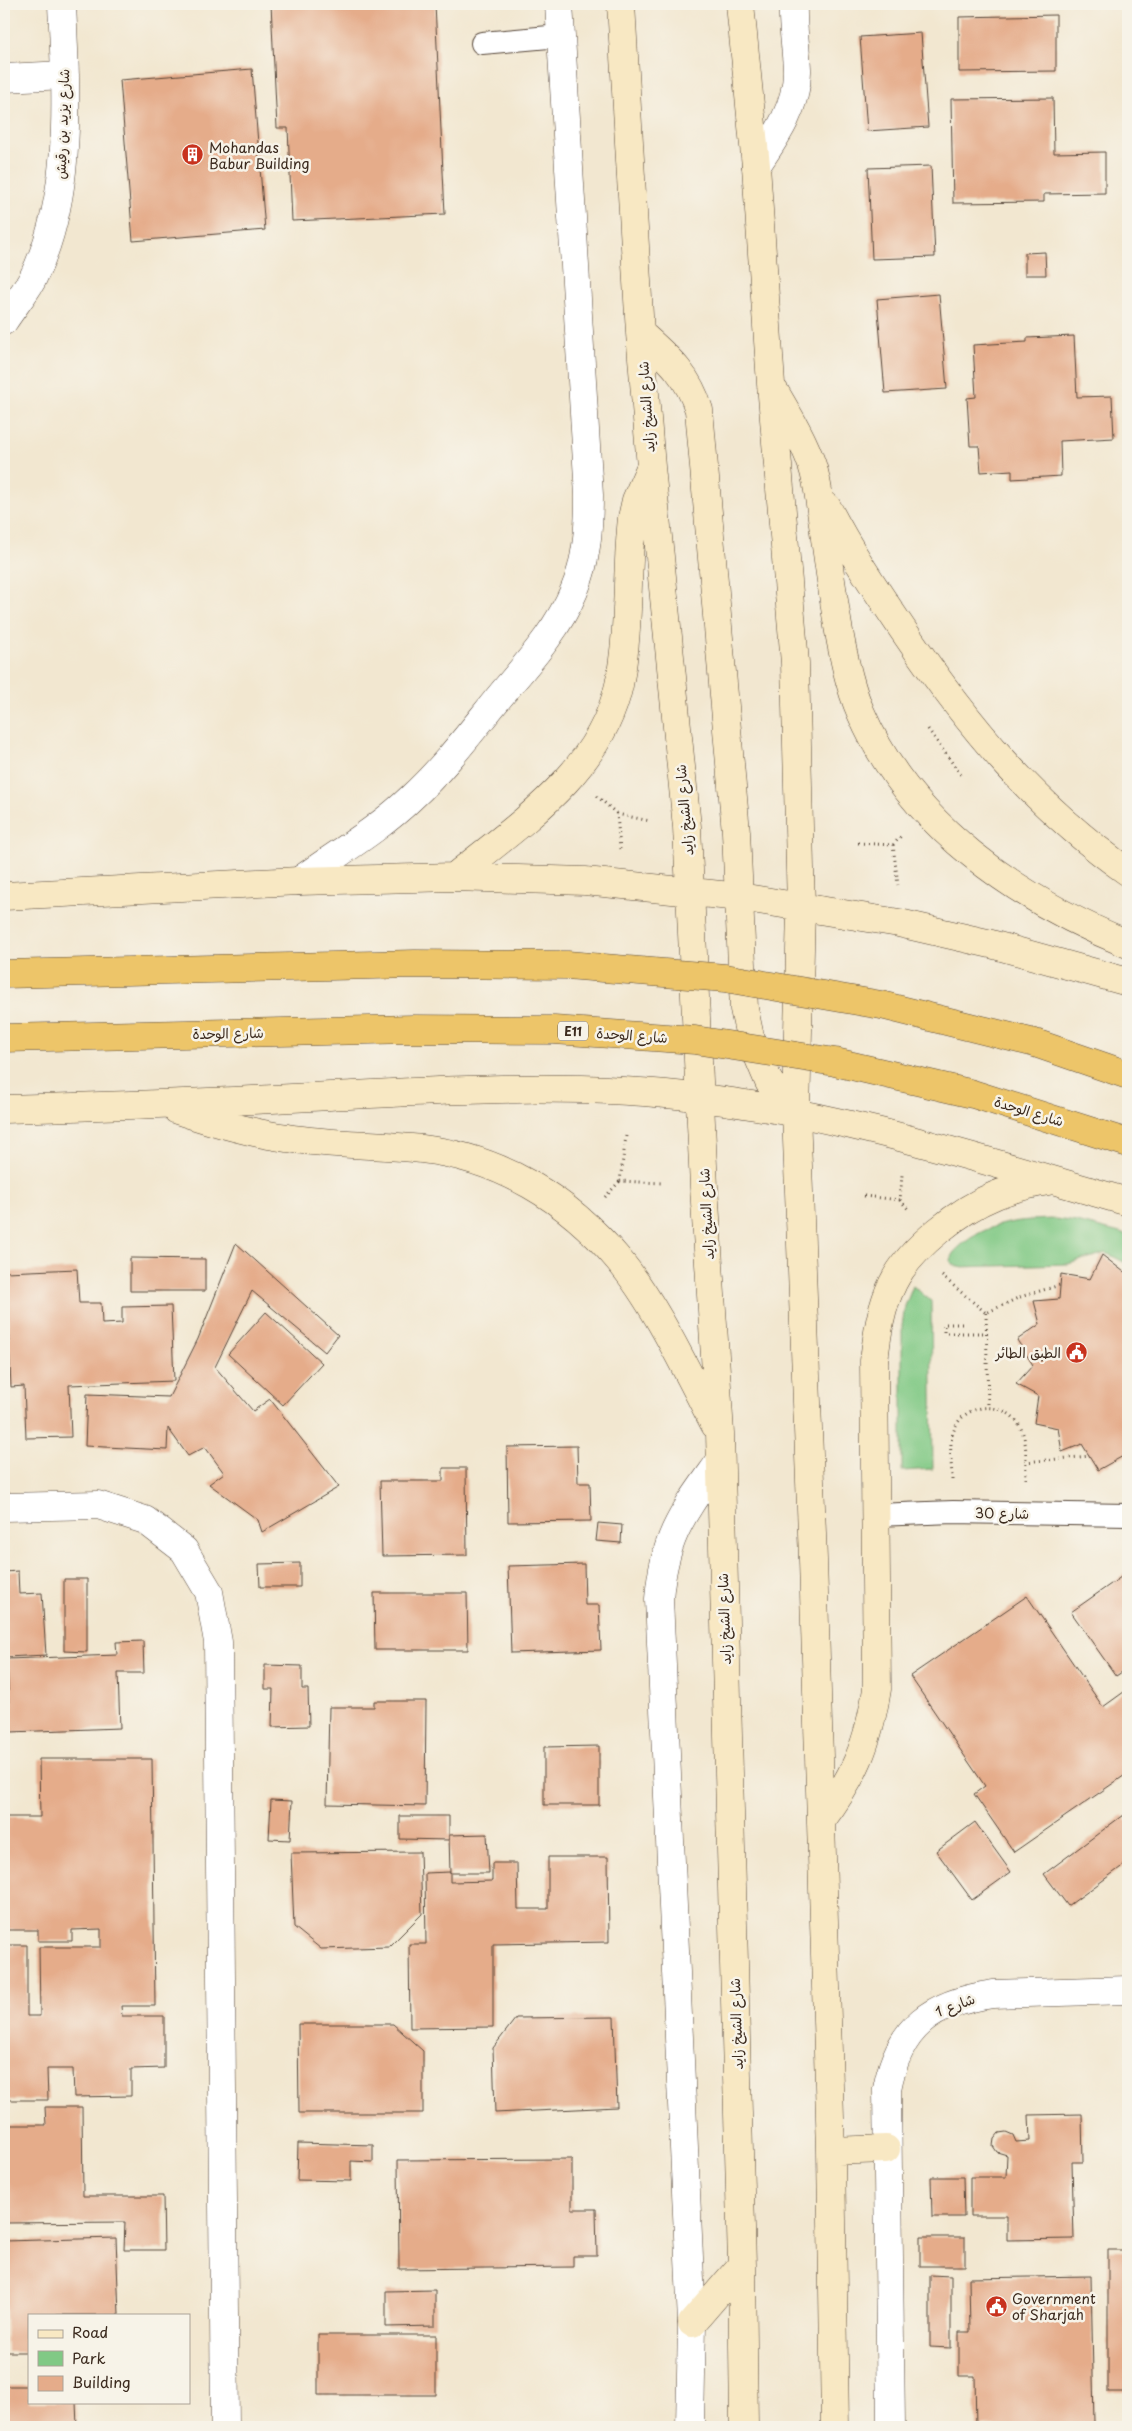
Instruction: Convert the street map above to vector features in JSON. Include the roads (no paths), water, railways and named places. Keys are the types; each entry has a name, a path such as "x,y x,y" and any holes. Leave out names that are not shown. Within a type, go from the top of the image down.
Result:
{"highway":[{"path":"4,974 414,964 558,965 725,978 881,1004 1035,1043 1128,1075"},
{"name":"شارع الوحدة","path":"4,1038 422,1029 554,1030 695,1040 835,1062 973,1094 1128,1144"}],"main road":[{"name":"شارع الشيخ زايد","path":"621,4 640,333 651,467 687,828 700,1097 720,1433 742,2265 744,2427"},
{"path":"740,4 756,166 771,384 795,663 801,909 796,1113 811,1499 831,2152 835,2427"},
{"path":"640,333 678,368 687,381 699,410 736,832 744,1009 750,1037 769,1082 796,1113"},
{"path":"771,384 813,466 838,626 851,683 861,713 884,758 923,811 967,850 1001,875 1063,914 1128,944"},
{"path":"454,878 509,832 573,774 595,745 609,714 618,685 625,625 632,518 636,500 651,467"},
{"path":"817,488 866,576 966,718 1015,774 1053,813 1093,847 1128,872"},
{"path":"4,896 299,881 454,878 556,879 690,891 899,923 1001,946 1128,982"},
{"path":"4,1109 162,1105 503,1087 700,1097 796,1113 904,1139 1128,1202"},
{"path":"162,1105 209,1121 279,1137 393,1146 460,1156 506,1171 542,1190 582,1222 619,1259 651,1308 720,1433"},
{"path":"821,1820 843,1792 860,1760 872,1725 877,1689 874,1361 877,1334 893,1283 907,1263 932,1236 970,1208 995,1195 1051,1180"},
{"path":"831,2152 886,2149"},
{"path":"692,2323 742,2265"}],"street":[{"name":"شارع يزيد بن رقيش","path":"4,321 31,280 55,219 64,153 65,75 62,4"},
{"path":"299,881 393,814 428,782 542,645 561,618 575,590 584,559 589,527 589,495 559,4"},
{"path":"756,166 778,134 788,114 794,93 797,72 793,4"},
{"path":"4,78 65,75"},
{"path":"690,2427 692,2323 659,1599 662,1568 670,1540 683,1512 720,1461"},
{"path":"4,1507 98,1506 145,1520 184,1550 210,1592 218,1642 225,2427"},
{"name":"شارع 1","path":"891,2427 886,2149 887,2089 891,2066 901,2045 915,2026 934,2012 972,1997 993,1994 1128,1990"}],"lane":[{"path":"482,43 560,36"},
{"name":"شارع 30","path":"876,1516 953,1512 1128,1515"}],"place":[{"name":"Mohandas Babur Building","path":"193,155"},
{"name":"الطبق الطائر","path":"1077,1352"},
{"name":"Government of Sharjah","path":"996,2306"}]}
